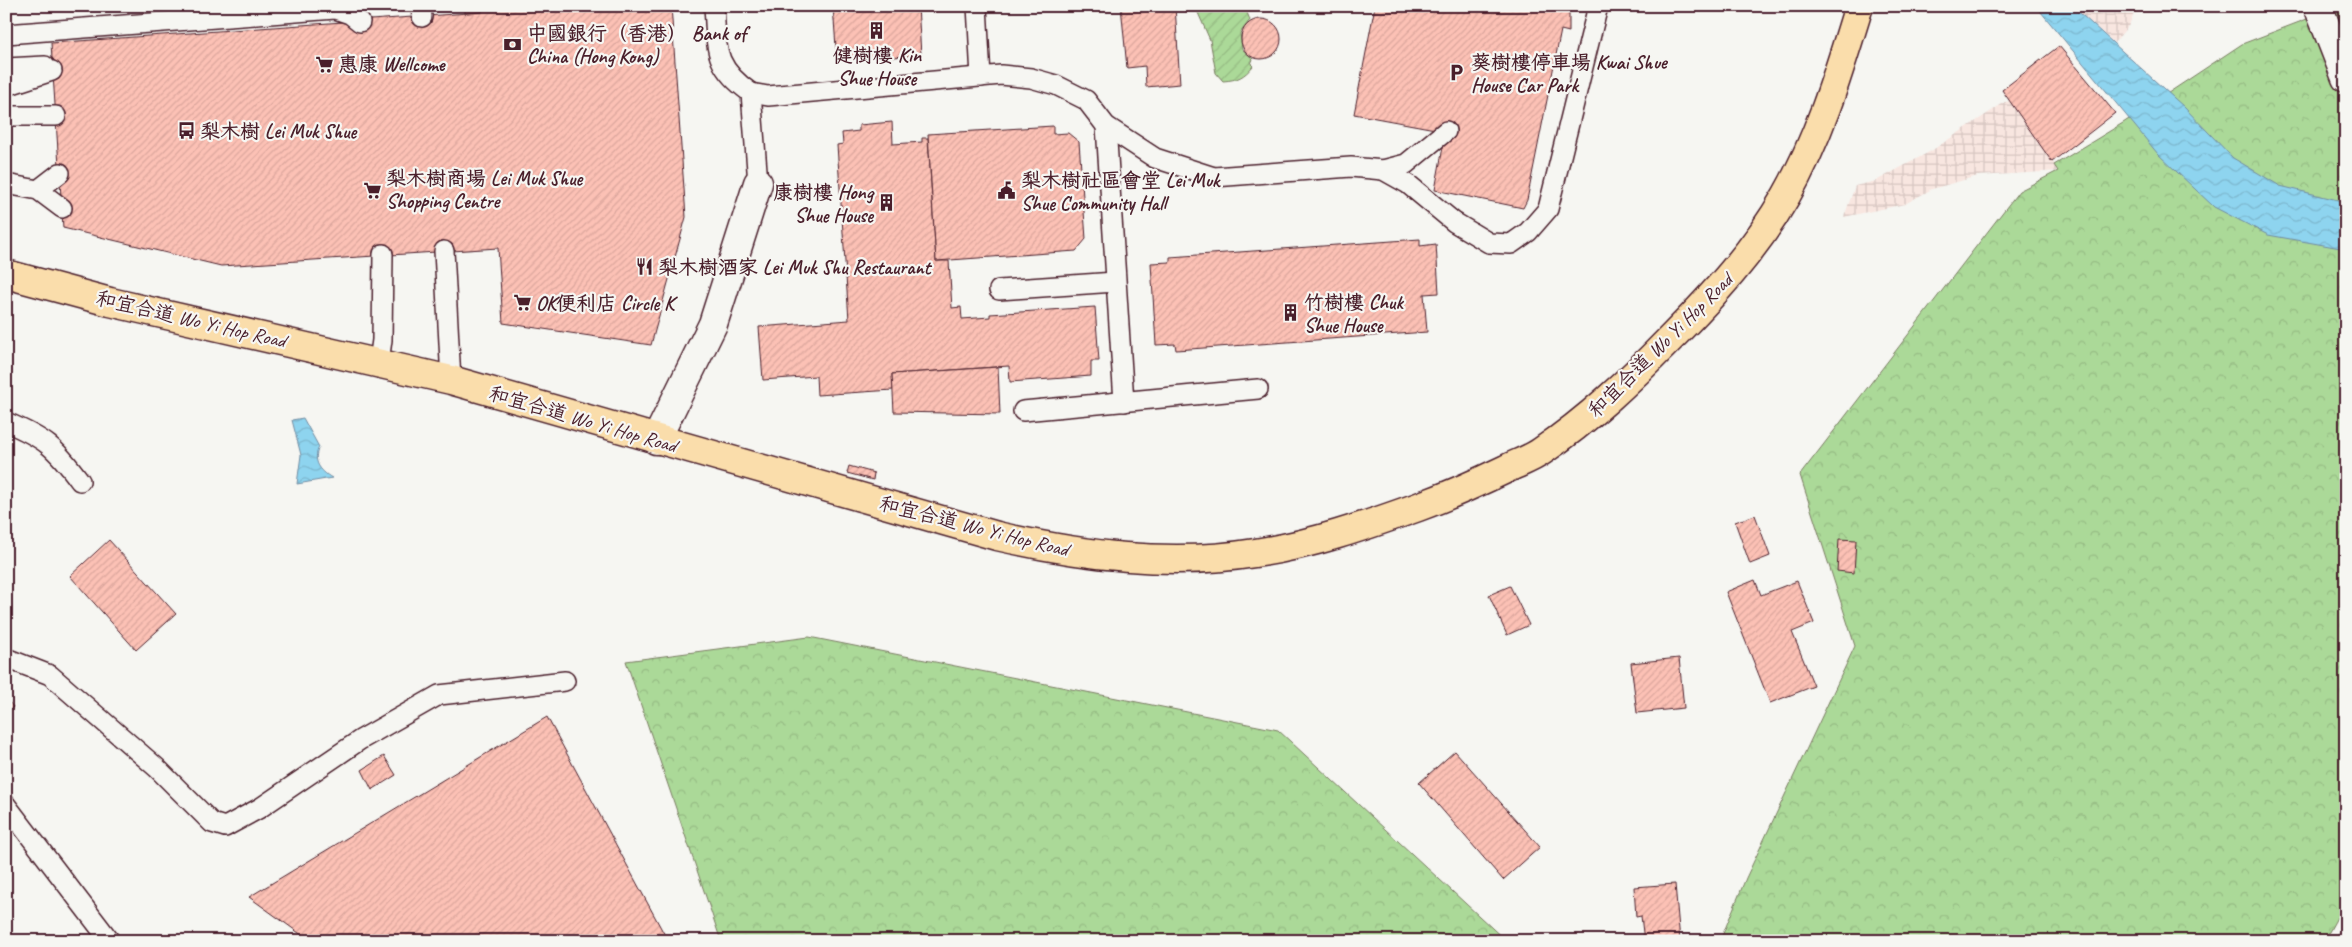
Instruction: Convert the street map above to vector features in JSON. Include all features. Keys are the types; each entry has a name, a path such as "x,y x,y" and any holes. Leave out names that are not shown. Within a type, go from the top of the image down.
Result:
{"main road":[{"name":"和宜合道 Wo Yi Hop Road","path":"6,274 110,302 451,380 997,536 1053,548 1109,556 1193,558 1253,554 1304,544 1440,499 1539,454 1591,415 1636,374 1692,318 1745,259 1786,196 1823,121 1859,6"}],"street":[{"path":"2318,6 2346,78"},
{"path":"656,440 713,324 758,182"}],"lane":[{"path":"714,6 717,54 726,70 738,84 751,93 768,96 1001,75 1031,78 1056,85 1086,100 1106,126 1154,158 1214,177 1351,167 1383,170 1406,164 1446,132"},
{"path":"977,6 981,77"},
{"path":"1383,170 1408,184 1454,222 1488,243 1511,244 1528,232 1548,209 1598,6"},
{"path":"6,34 335,10 350,14 360,22"},
{"path":"6,68 52,68 6,86"},
{"path":"751,93 758,182"},
{"path":"6,116 56,116"},
{"path":"1106,126 1124,402"},
{"path":"38,190 60,173"},
{"path":"6,184 38,190 62,208"},
{"path":"444,251 451,380"},
{"path":"379,362 382,340 383,254"},
{"path":"999,290 1115,282"},
{"path":"1023,411 1258,390"},
{"path":"6,422 37,435 53,447 80,481"},
{"path":"6,658 50,675 157,768 212,824 225,827 260,808 360,740 439,695 565,681"},
{"path":"6,804 110,941"}],"shaded area":[{"path":"2072,6 2137,6 2129,25 2114,43"},
{"path":"2010,101 2059,171 1978,176 1932,189 1905,204 1844,217 1855,186 1876,181 1931,151 2005,102"}],"green space":[{"path":"1195,6 1238,6 1246,10 1250,20 1240,33 1242,49 1253,59 1251,64 1253,66 1247,73 1237,79 1223,81 1216,73 1210,40"},
{"path":"2341,6 2346,6 2346,901 2324,941 1720,941 1746,878 1855,646 1800,475 2019,191 2058,171 2054,165 2123,123 2242,44"},
{"path":"809,637 1278,730 1506,941 721,941 626,661"}],"water":[{"path":"2036,6 2072,6 2184,107 2233,158 2280,186 2346,202 2346,249 2268,235 2214,207 2158,154"},
{"path":"303,418 319,447 316,457 318,465 332,478 297,484 301,455 292,420"}],"building":[{"path":"465,6 481,6 482,12 465,13"},
{"name":"梨木樹商場 Lei Muk Shue Shopping Centre","path":"481,6 671,6 686,217 651,345 503,323 498,248 221,266 63,228 51,43 482,12"},
{"name":"健樹樓 Kin Shue House","path":"833,6 918,6 921,55 837,61"},
{"path":"1121,6 1175,6 1180,84 1146,87 1145,66 1127,68"},
{"name":"葵樹樓停車場 Kwai Shue House Car Park","path":"1375,6 1569,6 1569,32 1561,30 1527,200 1523,208 1435,190 1446,131 1354,114"},
{"path":"1265,19 1272,22 1278,28 1281,39 1280,47 1272,56 1265,59 1257,59 1250,56 1242,47 1241,35 1244,28 1253,20"},
{"path":"2059,46 2115,113 2052,162 2002,90"},
{"name":"康樹樓 Hong Shue House","path":"892,122 893,144 922,142 922,138 928,138 936,261 949,261 952,308 961,307 962,319 990,317 990,314 1095,307 1099,361 1091,361 1091,376 1010,382 1009,366 892,374 893,390 817,395 816,376 763,380 759,327 849,320 837,145 843,144 842,133 859,131 859,125"},
{"name":"梨木樹社區會堂 Lei Muk Shue Community Hall","path":"1053,126 1053,134 1068,133 1079,142 1086,239 1076,251 936,261 928,134"},
{"name":"竹樹樓 Chuk Shue House","path":"1420,239 1420,246 1436,244 1439,293 1424,294 1427,332 1176,350 1175,344 1156,345 1151,263 1170,262 1170,257"},
{"path":"998,367 1000,414 894,412 892,374"},
{"path":"849,466 874,473 873,480 847,473"},
{"path":"1755,515 1770,556 1750,564 1735,522"},
{"path":"1839,539 1856,540 1854,573 1837,571"},
{"path":"109,540 176,614 136,650 70,576"},
{"path":"1755,580 1761,595 1797,581 1814,623 1792,632 1814,686 1770,703 1726,592"},
{"path":"1510,586 1529,625 1507,635 1489,595"},
{"path":"1679,658 1684,708 1637,713 1631,663"},
{"path":"6,698 13,707 6,713"},
{"path":"547,717 668,941 310,941 249,897"},
{"path":"1455,751 1540,847 1503,880 1419,783"},
{"path":"384,756 396,775 372,790 362,770"},
{"path":"1675,884 1680,941 1644,941 1641,916 1636,917 1634,887"}],"place":[{"name":"健樹樓 Kin Shue House","path":"877,31"},
{"name":"中國銀行（香港） Bank of China (Hong Kong)","path":"513,44"},
{"name":"惠康 Wellcome","path":"324,64"},
{"name":"葵樹樓停車場 Kwai Shue House Car Park","path":"1457,73"},
{"name":"梨木樹 Lei Muk Shue","path":"186,131"},
{"name":"梨木樹商場 Lei Muk Shue Shopping Centre","path":"372,190"},
{"name":"梨木樹社區會堂 Lei Muk Shue Community Hall","path":"1007,191"},
{"name":"康樹樓 Hong Shue House","path":"887,203"},
{"name":"梨木樹酒家 Lei Muk Shu Restaurant","path":"644,267"},
{"name":"OK便利店 Circle K","path":"522,303"},
{"name":"竹樹樓 Chuk Shue House","path":"1290,313"}]}
